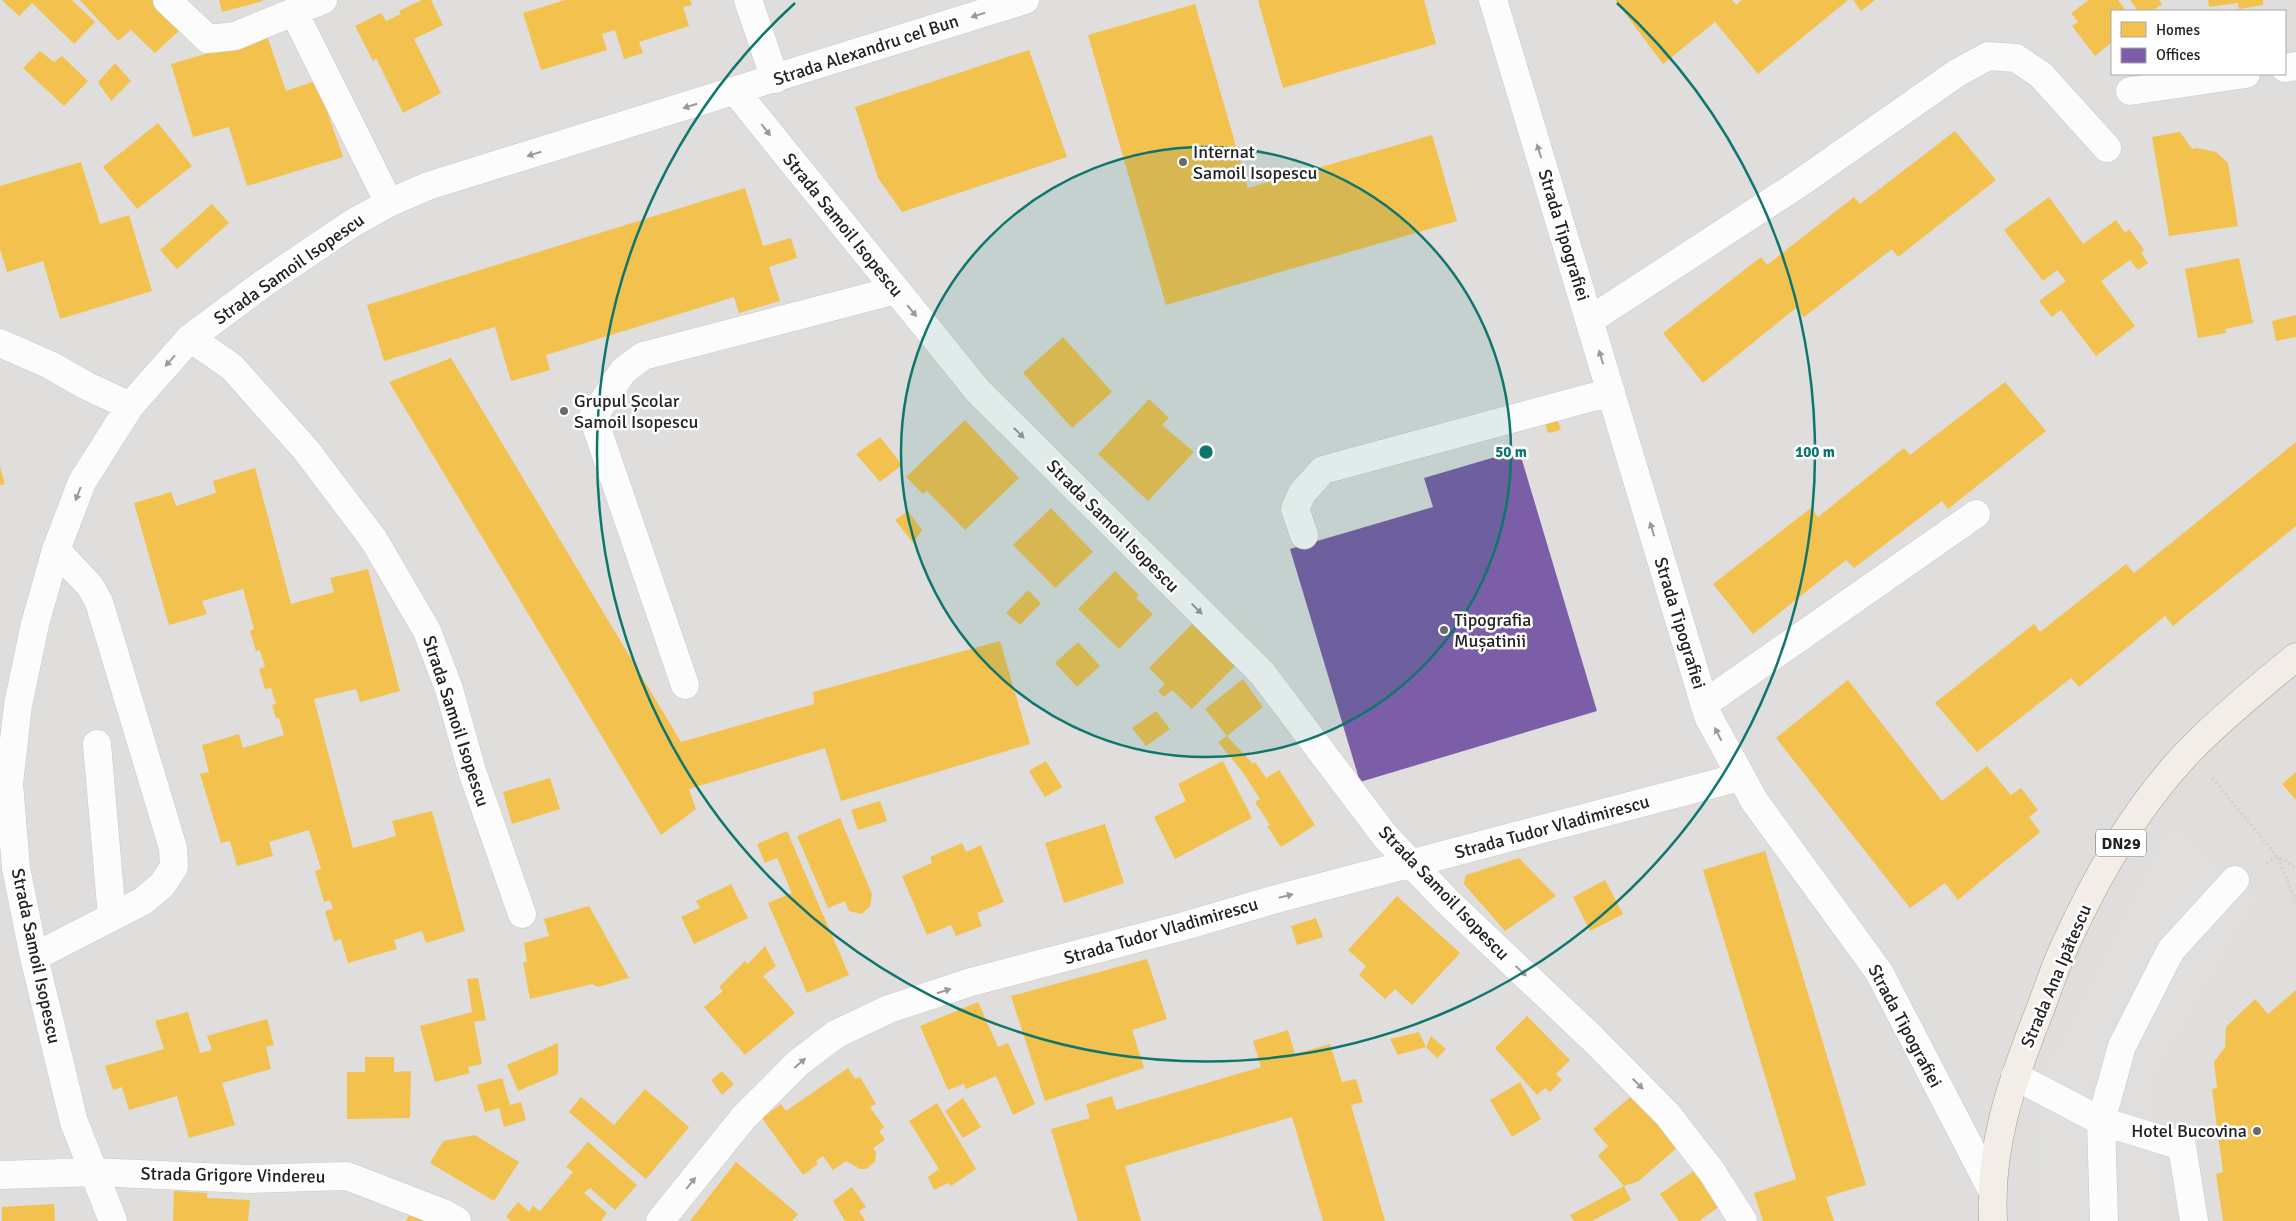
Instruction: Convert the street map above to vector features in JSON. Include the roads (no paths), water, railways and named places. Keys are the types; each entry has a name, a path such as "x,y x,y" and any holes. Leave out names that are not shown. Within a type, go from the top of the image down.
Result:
{"main road":[{"name":"Strada Ana Ipătescu","path":"1993,1221 1992,1190 1999,1131 2014,1076 2067,940 2104,867 2148,800 2190,750 2224,717 2296,657"}],"street":[{"path":"167,0 208,39 235,36 323,0"},
{"path":"748,0 775,79"},
{"name":"Strada Alexandru cel Bun","path":"736,92 1025,0"},
{"name":"Strada Tipografiei","path":"1493,0 1704,704 1740,777 1783,842 1879,972 1992,1190"},
{"path":"294,12 389,203"},
{"path":"1590,320 1797,185 1957,73 1988,56 2016,58 2041,75 2106,148"},
{"path":"2130,92 2240,75"},
{"name":"Strada Samoil Isopescu","path":"113,1221 74,1122 34,957 16,868 10,784 18,705 33,633 56,550 82,482 130,406 190,338 264,282 351,224 389,203 428,186 736,92 978,391 1262,674 1384,836 1592,1038 1668,1115 1712,1172 1743,1221"},
{"path":"685,684 593,417 622,371 643,356 896,290"},
{"name":"Strada Samoil Isopescu","path":"190,338 232,367 306,450 374,540 427,631 449,688 472,771 522,914"},
{"path":"0,343 50,365 87,386 130,406"},
{"path":"1304,535 1295,509 1302,493 1323,470 1611,392"},
{"path":"1704,704 1976,514"},
{"path":"34,957 143,902 162,885 174,867 173,848 99,602 90,586 56,550"},
{"path":"97,744 112,917"},
{"name":"Strada Tudor Vladimirescu","path":"660,1221 744,1117 798,1064 836,1034 889,1009 971,982 1188,925 1276,899 1740,777"},
{"path":"2104,1221 2101,1121 2122,1046 2171,950 2235,880"},
{"path":"2014,1076 2101,1121 2182,1146 2194,1221"},
{"name":"Strada Grigore Vindereu","path":"0,1175 94,1172 248,1179 347,1176 443,1212 457,1221"}],"place":[{"name":"Internat Samoil Isopescu","path":"1183,162"},
{"name":"Grupul Școlar Samoil Isopescu","path":"564,411"},
{"name":"Tipografia Mușatinii","path":"1444,630"},
{"name":"Hotel Bucovina","path":"2257,1131"}]}
